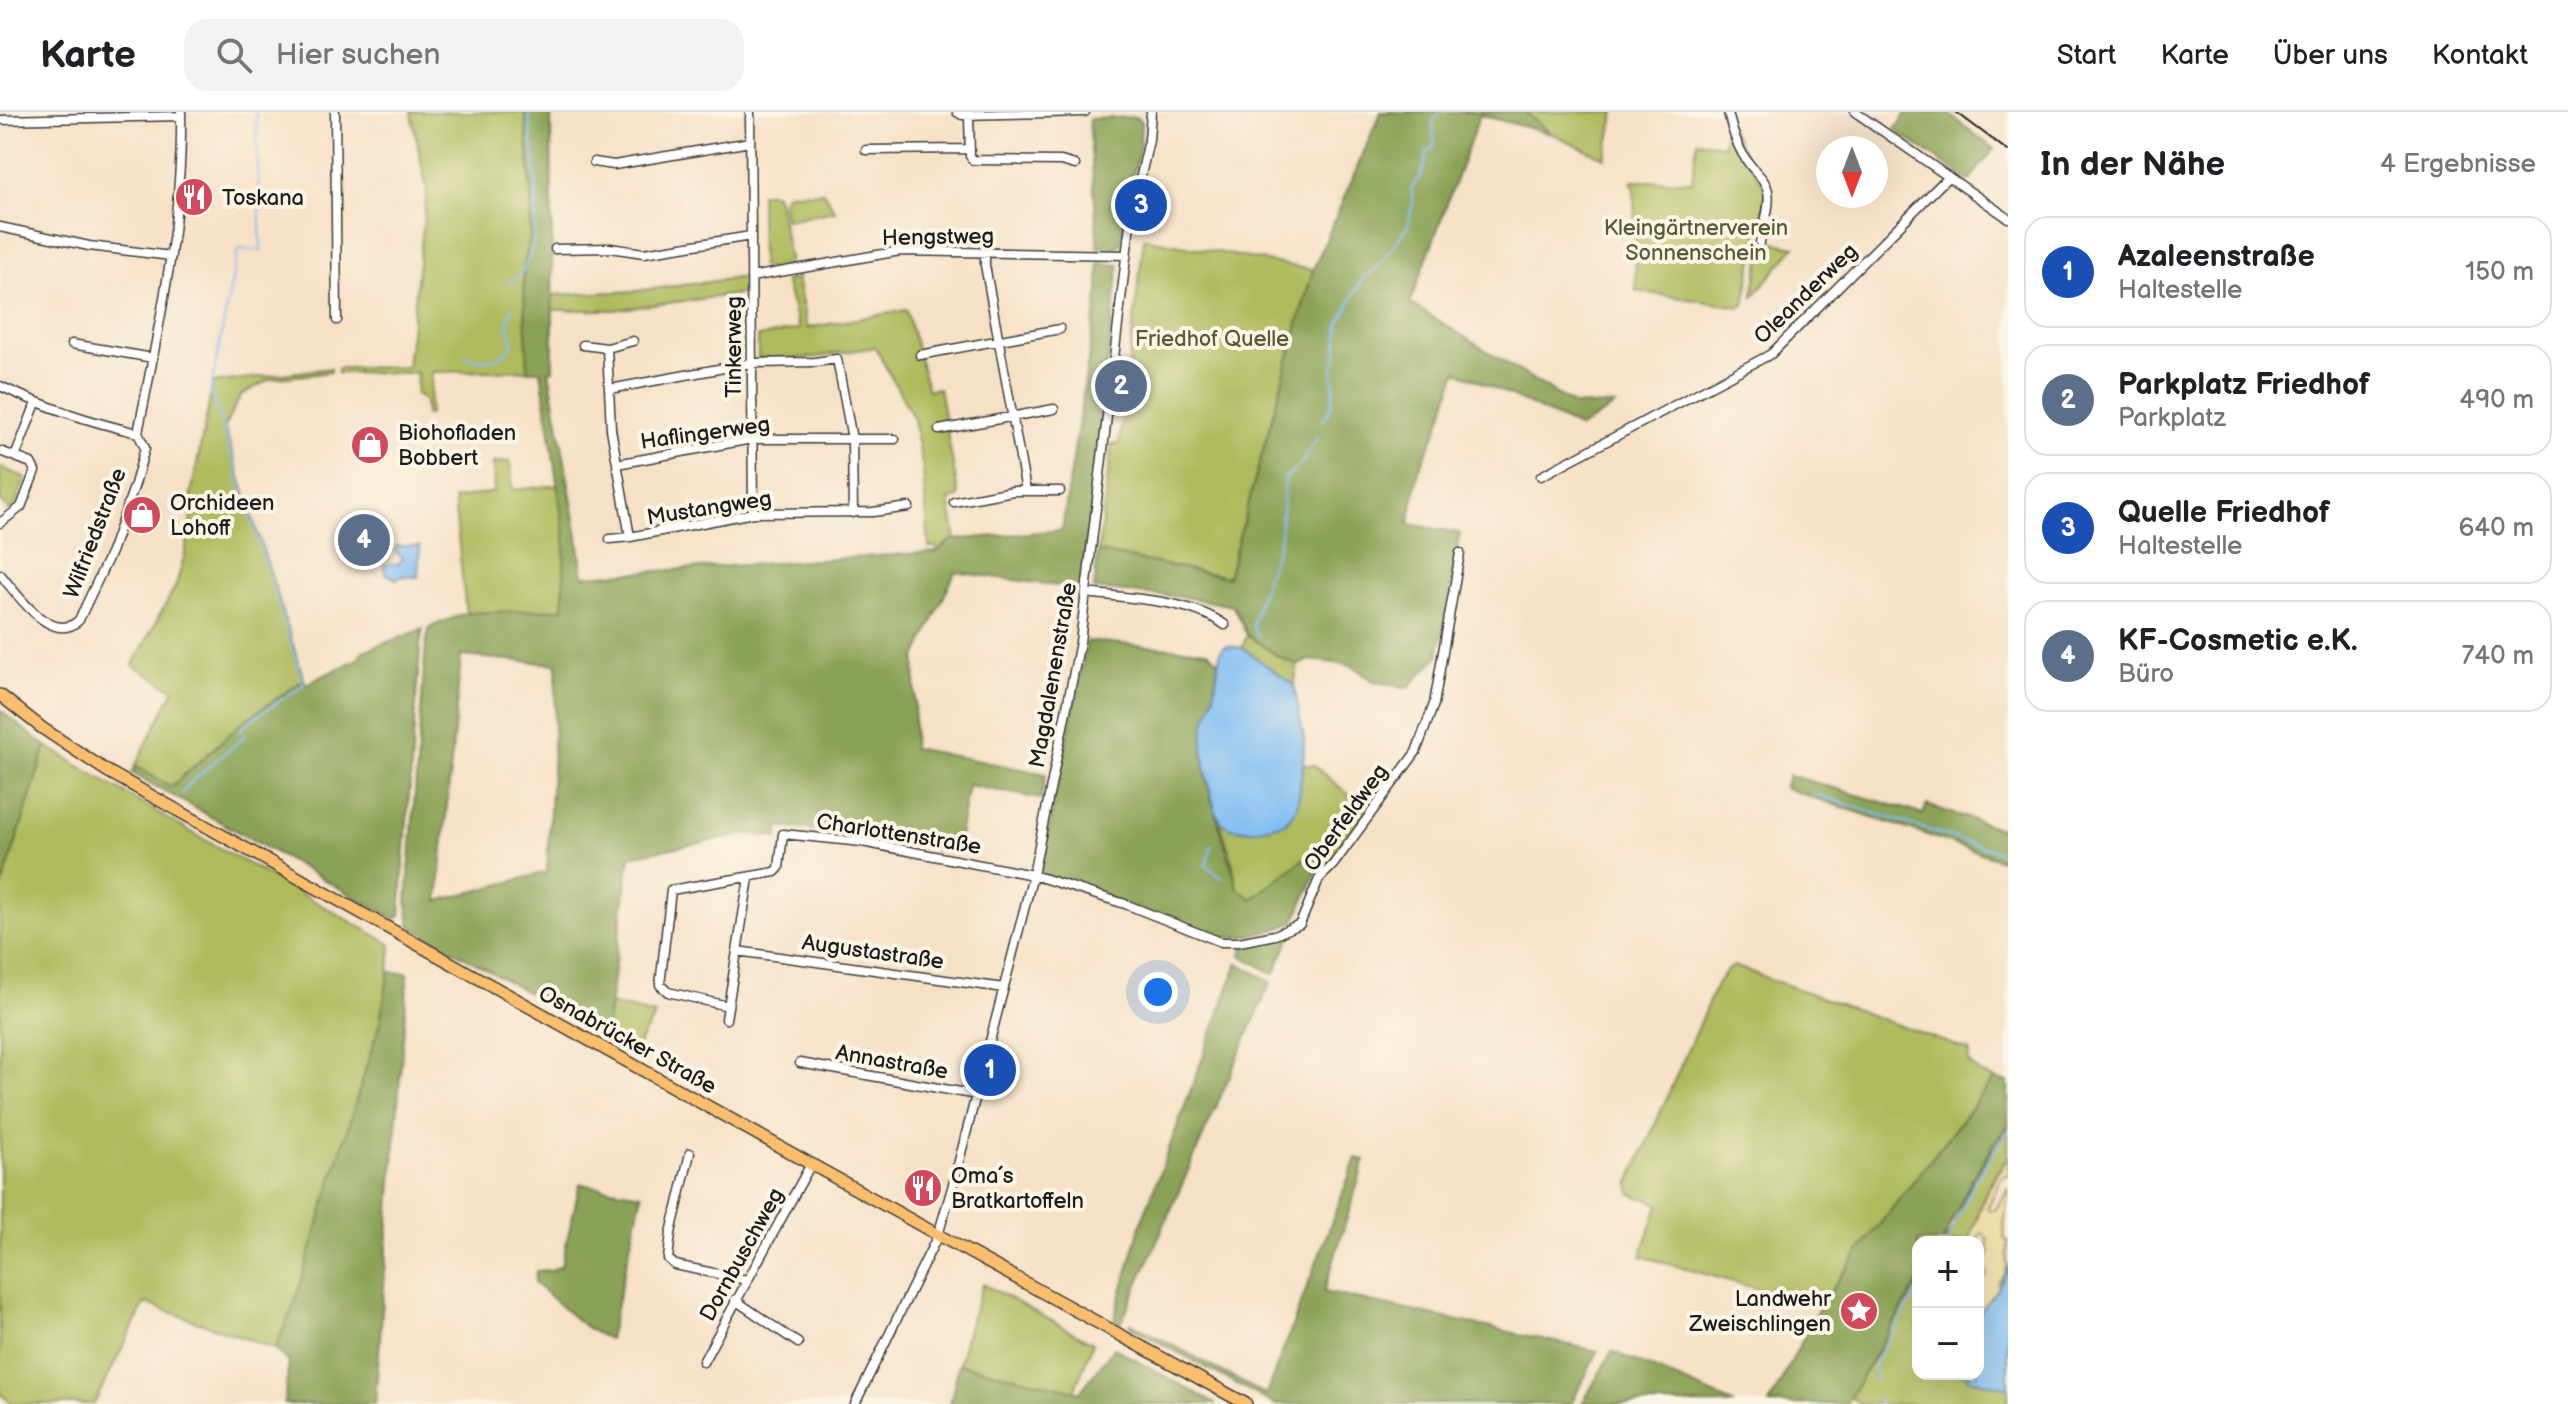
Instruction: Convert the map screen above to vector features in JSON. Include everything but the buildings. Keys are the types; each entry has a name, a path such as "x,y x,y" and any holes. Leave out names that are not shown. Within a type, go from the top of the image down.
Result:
{"main road":[{"name":"Osnabrücker Straße","path":"0,695 42,728 107,771 1246,1404"}],"street":[{"path":"335,112 337,320"},
{"name":"Tinkerweg","path":"750,112 753,513"},
{"path":"957,113 1085,112"},
{"name":"Magdalenenstraße","path":"855,1404 938,1235 1033,875 1080,642 1127,255 1135,198 1149,140 1151,112"},
{"path":"1728,112 1741,152 1768,188 1769,199 1760,242"},
{"path":"1855,112 2008,218"},
{"path":"0,120 181,114"},
{"name":"Wilfriedstraße","path":"0,574 39,617 55,627 73,626 79,620 111,552 145,448 138,433 171,256 178,200 181,114"},
{"path":"969,115 973,160 1061,161 1075,165"},
{"path":"594,162 614,165 750,142"},
{"path":"866,150 970,149"},
{"name":"Oleanderweg","path":"1541,476 1771,354 1948,177"},
{"path":"0,227 89,246 171,256"},
{"path":"555,249 610,248 644,253 751,236"},
{"name":"Hengstweg","path":"751,277 900,251 1127,255"},
{"path":"985,252 1026,491"},
{"path":"920,355 1060,329"},
{"path":"583,345 607,348 633,341"},
{"path":"72,344 153,358"},
{"path":"607,348 611,429 630,537"},
{"path":"610,389 751,363 837,359 852,439 853,513"},
{"path":"0,386 36,403 94,423 138,433"},
{"path":"15,457 36,403"},
{"path":"939,430 1054,409"},
{"name":"Haflingerweg","path":"617,464 752,439 895,439"},
{"path":"0,451 31,463 35,471 21,507 0,523"},
{"path":"954,502 1013,491 1060,491"},
{"name":"Mustangweg","path":"610,539 753,513 853,513 909,507"},
{"name":"Oberfeldweg","path":"1033,875 1125,904 1221,942 1264,938 1300,924 1319,879 1333,865 1416,752 1424,734 1434,704 1460,553"},
{"path":"1087,593 1200,611 1225,625"},
{"name":"Charlottenstraße","path":"728,1006 668,992 660,985 671,890 775,872 779,868 783,834 862,842 1033,875"},
{"path":"726,1019 749,878"},
{"name":"Augustastraße","path":"737,951 1004,988"},
{"name":"Annastraße","path":"800,1063 977,1095"},
{"path":"690,1153 668,1259 675,1265 747,1280"},
{"name":"Dornbuschweg","path":"703,1362 811,1164"},
{"path":"735,1300 798,1343"}],"green space":[{"path":"411,112 551,112 552,295 636,291 747,277 747,293 613,310 553,310 553,370 432,372 429,415 425,415 425,401 416,394 417,373 338,373 338,368 407,367 427,191"},
{"path":"525,112 551,112 553,370 549,371 583,576 937,552 952,540 1062,530 1099,290 1099,263 1119,265 1081,589 955,572 916,658 913,748 1046,774 1041,799 968,785 956,853 843,832 779,827 778,837 748,834 630,856 605,1036 415,929 410,925 407,902 426,643 430,627 466,613 563,609 565,538 541,371 528,371 523,269 530,237 531,192","holes":["461,656 557,664 547,872 438,901"]},
{"path":"1381,112 1524,112 1552,134 1480,115 1410,303 1574,405 1615,406 1580,428 1457,371 1437,430 1419,470 1409,524 1460,533 1438,656 1408,688 1373,681 1351,665 1310,660 1298,665 1281,658 1247,635 1233,606 1184,597 1094,589 1098,552 1228,577 1313,270"},
{"path":"1524,112 1615,112 1605,158 1552,134"},
{"path":"1907,112 1946,112 1994,149 1969,181 1895,130"},
{"path":"1137,117 1141,121 1140,147 1121,244 1114,248 1098,248 1089,119"},
{"name":"Kleingärtnerverein Sonnenschein","path":"1727,122 1766,194 1744,305 1740,307 1636,291 1634,187 1631,181 1692,181 1697,141 1723,145"},
{"path":"824,192 835,211 786,220 782,200 787,193"},
{"path":"760,193 774,193 778,200 789,265 767,269 761,266"},
{"name":"Friedhof Quelle","path":"1144,238 1313,270 1228,577 1098,552 1112,444 1119,444"},
{"path":"1764,241 1795,247 1752,298"},
{"path":"797,279 807,328 906,310 928,390 939,388 959,498 949,500 956,540 937,552 937,547 929,547 923,469 914,419 875,347 812,358 758,358 758,337 799,329 785,281"},
{"path":"331,368 331,372 270,379 241,395 224,427 304,680 244,721 171,787 135,766 174,690 133,665 176,585 185,554 193,506 189,504 213,383"},
{"path":"510,461 513,490 558,485 565,538 563,610 466,613 454,499 494,492 493,463"},
{"path":"0,467 26,478 14,507 9,511 0,500"},
{"path":"423,629 400,916 395,919 132,773 135,766 171,787 244,721 304,680 306,684 358,659 363,651"},
{"path":"1247,635 1281,658 1298,665 1294,685 1242,648"},
{"path":"1087,641 1208,651 1218,661 1203,741 1204,760 1206,778 1237,888 1252,899 1311,853 1326,852 1294,922 1258,934 1220,938 1043,876 1040,872"},
{"path":"0,710 46,746 0,893"},
{"path":"46,746 168,819 391,944 380,1022 294,1305 275,1349 145,1303 94,1404 12,1404 0,1393 0,893"},
{"path":"1303,765 1314,765 1368,811 1326,870 1319,869 1325,852 1252,900 1237,888 1219,819 1222,823 1297,808"},
{"path":"1789,775 1923,814 1927,805 2008,831 2008,862 1784,788"},
{"path":"1292,934 1274,974 1241,955 1245,945"},
{"path":"1238,963 1271,982 1121,1323 1114,1320 1140,1226"},
{"path":"1734,966 1970,1051 1968,1062 1980,1073 1994,1079 1868,1239 1820,1306 1641,1256 1659,1204 1631,1194 1629,1184 1716,985"},
{"path":"389,972 408,973 375,1404 284,1404 289,1362 275,1349 294,1305 380,1022"},
{"path":"610,1004 655,1015 634,1052 605,1036"},
{"path":"1994,1079 2008,1082 2008,1125 1972,1179 1945,1236 1912,1236 1912,1292 1846,1404 1769,1404 1820,1306 1868,1239"},
{"path":"2008,1127 2008,1158 1989,1186 1971,1236 1948,1236 1973,1179"},
{"path":"1356,1158 1365,1160 1324,1292 1598,1351 1571,1404 1274,1404 1130,1327 1131,1323 1266,1395"},
{"path":"580,1184 642,1194 609,1339 579,1322 535,1284 536,1271 561,1266"},
{"path":"983,1284 1093,1343 1074,1391 959,1364"},
{"path":"1912,1295 1912,1380 1975,1380 2008,1388 2008,1404 1861,1404 1849,1397"},
{"path":"1114,1348 1216,1404 950,1404 959,1364 1080,1392"},
{"path":"1612,1351 1735,1404 1582,1404"}],"sand":[{"path":"2008,1157 2008,1176 2001,1178 1988,1207 1995,1210 2008,1189 2004,1227 2005,1240 2008,1241 2007,1272 1999,1282 1998,1291 1984,1307 1984,1279 1988,1274 1984,1264 1990,1253 1987,1238 1982,1233 1971,1236 1986,1193"}],"water":[{"path":"396,546 420,546 418,577 402,576 397,579 385,573 384,564 398,564 403,558 395,551"},
{"path":"1226,646 1242,648 1294,685 1304,739 1297,808 1285,823 1251,831 1230,828 1222,823 1215,811 1205,767 1204,727 1214,696 1220,653"},
{"path":"2008,1264 2008,1388 1975,1380 1984,1380 1984,1305 2005,1274"}],"waterway":[{"path":"241,731 247,722 304,685 210,393 238,249 261,250 256,112"},
{"path":"510,284 523,270 531,252 535,229 535,177 528,112"},
{"path":"1323,421 1331,407 1334,390 1333,369 1339,324 1363,278 1376,269 1407,228 1413,203 1411,189 1422,173 1426,154 1434,147 1433,122 1440,112"},
{"path":"463,356 485,360 506,353 513,340 508,326 512,308"},
{"path":"1259,637 1253,629 1254,620 1279,545 1285,478 1302,463 1318,436"},
{"path":"182,793 246,735"},
{"path":"1814,794 2008,855"},
{"path":"1212,845 1206,865 1222,878"},
{"path":"1950,1236 1975,1180 2008,1131"},
{"path":"1875,1382 1874,1364 1912,1300"},
{"path":"1875,1400 1880,1404"}],"railway":[{"path":"1956,112 2008,151"}],"place":[{"name":"Toskana","path":"194,197"},
{"name":"Quelle Friedhof","path":"1141,205"},
{"name":"Parkplatz Friedhof","path":"1121,386"},
{"name":"Biohofladen Bobbert","path":"370,445"},
{"name":"Orchideen Lohoff","path":"142,515"},
{"name":"KF-Cosmetic e.K.","path":"364,540"},
{"name":"Azaleenstraße","path":"990,1070"},
{"name":"Oma´s Bratkartoffeln","path":"923,1188"},
{"name":"Landwehr Zweischlingen","path":"1859,1311"}]}
